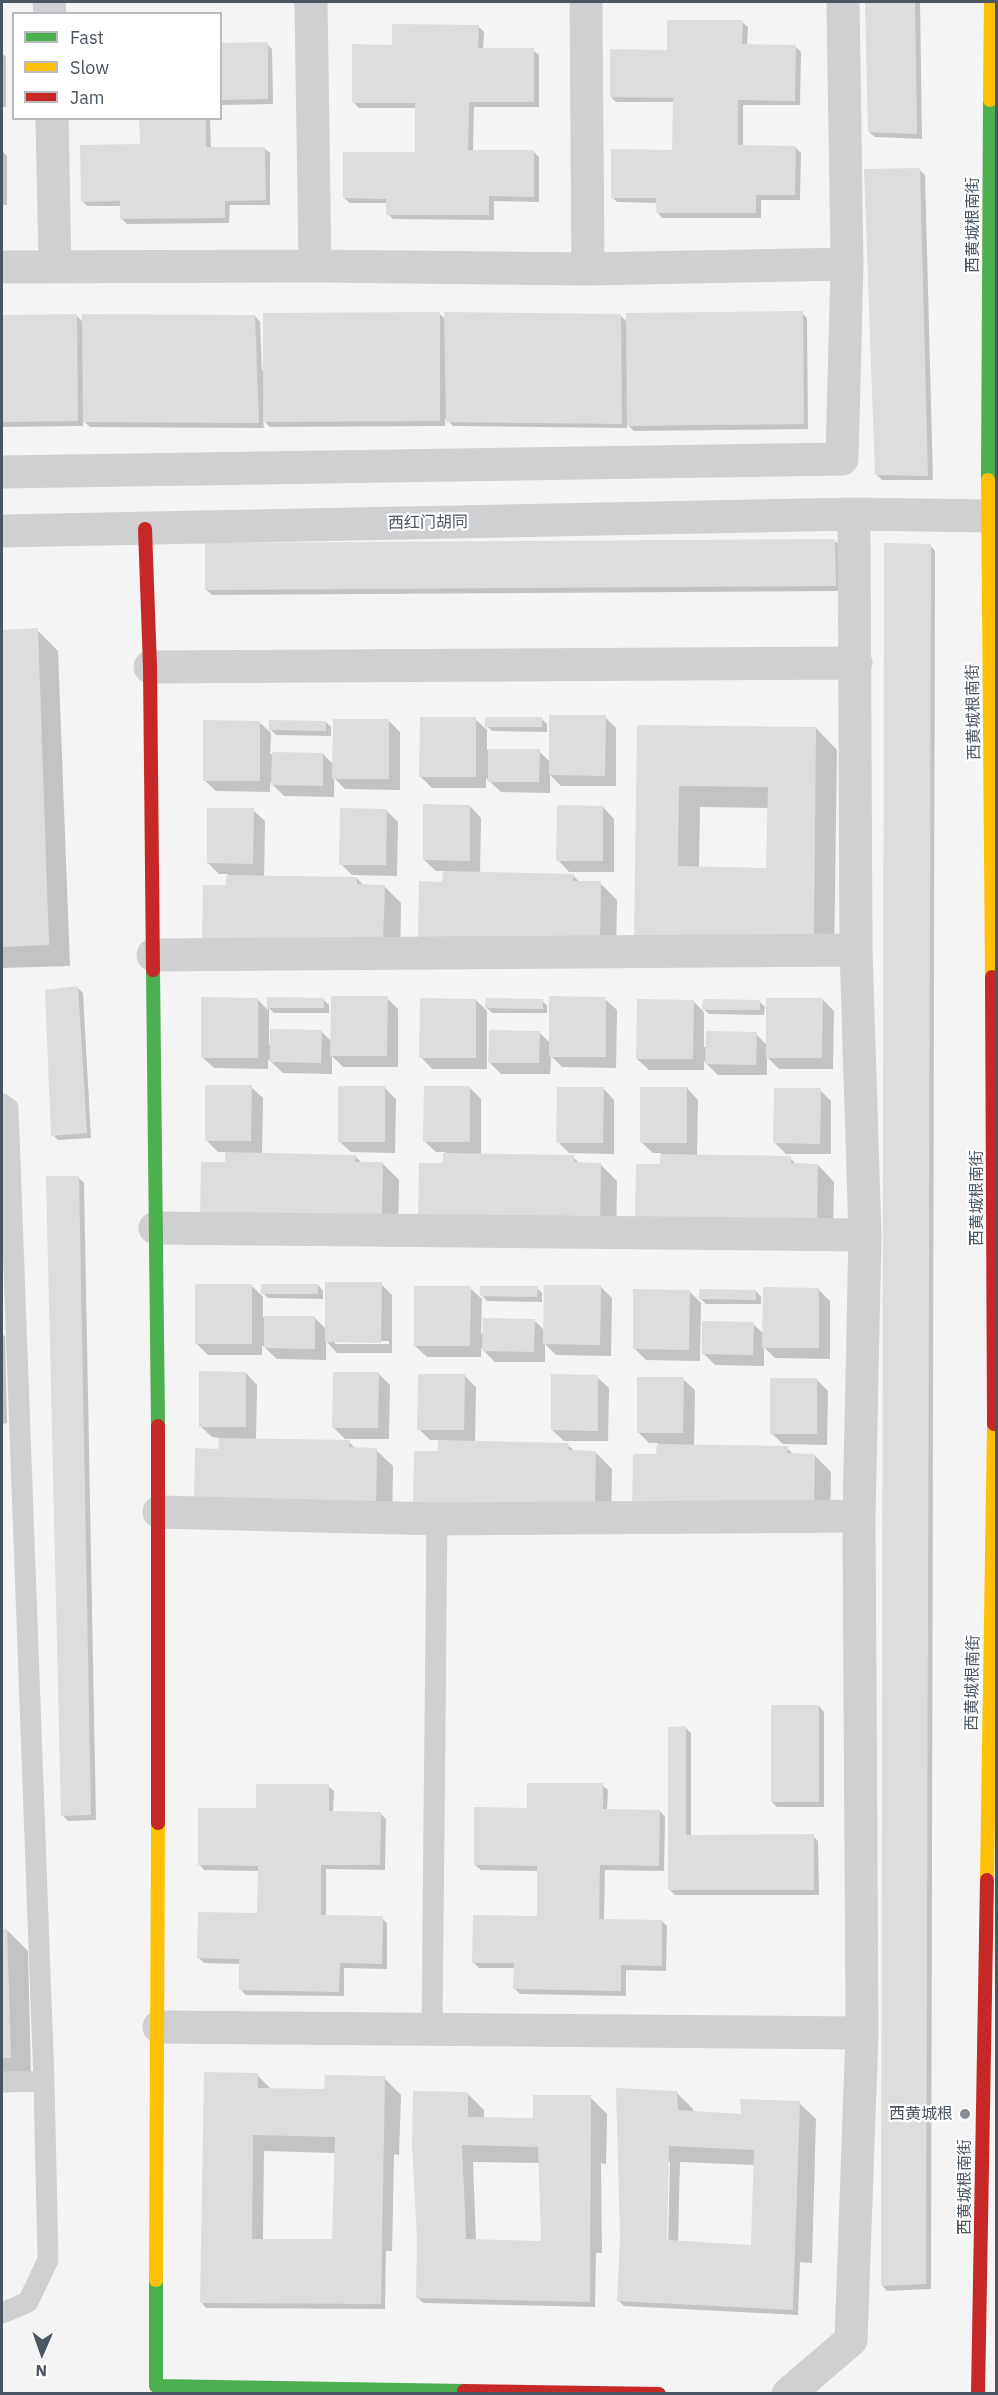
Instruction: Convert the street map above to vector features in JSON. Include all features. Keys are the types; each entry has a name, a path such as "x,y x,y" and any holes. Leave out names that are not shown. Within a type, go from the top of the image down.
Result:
{"main road":[{"name":"西黄城根南街","path":"978,2394 989,2191 995,1395 994,828 988,516 991,2"},
{"path":"145,529 150,667 159,1512 159,2027 153,2390 659,2394"}],"street":[{"path":"311,2 315,266"},
{"path":"586,2 588,269"},
{"path":"2,472 843,459 847,264 843,2"},
{"path":"52,120 55,267"},
{"path":"2,267 315,266 588,269 847,264"},
{"path":"788,2394 851,2340 862,2033 859,1516 864,1235 856,950 854,514"},
{"name":"西红门胡同","path":"2,531 854,514 988,516"},
{"path":"150,667 856,663"},
{"path":"153,956 856,950"},
{"path":"155,1228 864,1235"},
{"path":"159,1512 437,1520 859,1516"},
{"path":"159,2027 862,2033"}],"lane":[{"path":"2,2313 28,2302 48,2260 44,2080 4,1106"},
{"path":"432,2029 437,1520"},
{"path":"2,2082 44,2080"}],"building":[{"path":"865,2 915,2 917,134 868,132"},
{"path":"667,20 743,20 742,44 796,45 795,101 738,100 738,145 796,146 795,195 756,195 756,213 656,213 656,198 611,198 611,149 672,150 673,98 610,97 610,49 667,50"},
{"path":"392,24 479,25 478,48 534,48 534,102 469,102 468,150 534,150 534,197 489,196 489,215 386,215 386,199 343,198 343,152 415,152 415,103 352,103 352,44 392,45"},
{"path":"268,42 268,99 222,100 222,43"},
{"path":"139,120 206,120 206,147 265,147 266,200 225,201 225,218 120,219 120,201 81,202 80,145 140,144"},
{"path":"920,168 928,476 875,475 864,169"},
{"path":"803,311 804,424 627,426 626,313"},
{"path":"440,312 440,421 263,422 263,313"},
{"path":"444,312 621,314 622,424 446,422"},
{"path":"77,314 78,421 2,422 2,315"},
{"path":"82,314 255,315 259,423 83,422"},
{"path":"835,539 836,586 205,590 205,543"},
{"path":"884,543 931,544 926,2284 881,2286"},
{"path":"38,628 49,945 2,947 2,630"},
{"path":"549,715 606,715 605,776 549,775"},
{"path":"420,717 476,717 476,777 419,777"},
{"path":"485,717 542,717 542,727 485,727"},
{"path":"333,719 389,719 389,779 332,779"},
{"path":"203,720 260,721 260,781 203,781"},
{"path":"269,720 326,721 326,731 269,730"},
{"path":"637,725 816,727 814,941 634,939","holes":["679,786 768,787 766,868 678,866"]},
{"path":"488,749 540,749 539,782 488,782"},
{"path":"272,752 323,753 323,786 271,785"},
{"path":"423,804 470,805 470,861 423,860"},
{"path":"557,805 603,806 603,861 556,861"},
{"path":"207,808 254,808 253,864 207,863"},
{"path":"340,808 387,809 386,865 339,865"},
{"path":"443,871 574,874 573,881 601,881 600,940 418,937 419,881 442,882"},
{"path":"226,875 357,877 357,884 385,885 383,944 202,941 203,885 226,885"},
{"path":"78,986 87,1133 51,1136 45,990"},
{"path":"331,996 388,996 387,1056 330,1056"},
{"path":"549,996 606,997 606,1057 549,1057"},
{"path":"201,997 258,998 258,1058 201,1058"},
{"path":"267,997 324,998 324,1008 267,1008"},
{"path":"420,998 476,999 476,1058 419,1058"},
{"path":"486,998 543,999 543,1009 485,1008"},
{"path":"766,998 823,998 822,1058 766,1058"},
{"path":"637,999 694,1000 693,1059 636,1059"},
{"path":"703,999 760,1000 760,1010 702,1010"},
{"path":"270,1029 322,1030 321,1063 270,1062"},
{"path":"489,1030 540,1031 539,1063 488,1063"},
{"path":"706,1031 757,1032 756,1065 705,1064"},
{"path":"205,1085 252,1085 251,1141 205,1141"},
{"path":"338,1086 385,1086 385,1142 338,1142"},
{"path":"424,1086 470,1086 470,1142 423,1142"},
{"path":"557,1087 604,1087 603,1143 556,1143"},
{"path":"640,1087 687,1087 687,1143 640,1143"},
{"path":"774,1088 821,1088 820,1144 773,1143"},
{"path":"225,1152 356,1155 355,1162 383,1162 382,1221 200,1218 201,1162 225,1162"},
{"path":"443,1153 574,1155 574,1162 601,1163 600,1222 418,1219 419,1163 443,1163"},
{"path":"660,1154 791,1156 791,1163 818,1164 817,1223 635,1220 636,1164 660,1164"},
{"path":"46,1176 79,1176 91,1815 61,1816"},
{"path":"325,1282 382,1282 381,1343 325,1342"},
{"path":"195,1284 252,1284 252,1344 195,1344"},
{"path":"261,1284 318,1284 318,1294 261,1294"},
{"path":"544,1285 601,1285 600,1345 543,1344"},
{"path":"414,1286 471,1286 470,1346 414,1346"},
{"path":"480,1286 538,1286 537,1297 480,1296"},
{"path":"763,1287 819,1288 819,1348 762,1348"},
{"path":"633,1289 690,1290 689,1350 633,1349"},
{"path":"699,1289 756,1290 756,1300 699,1299"},
{"path":"264,1316 315,1316 315,1349 264,1348"},
{"path":"483,1318 535,1319 534,1352 482,1351"},
{"path":"702,1321 754,1322 753,1355 702,1354"},
{"path":"199,1371 246,1372 246,1427 199,1427"},
{"path":"333,1372 379,1372 378,1428 332,1428"},
{"path":"418,1374 465,1374 464,1430 417,1430"},
{"path":"551,1374 598,1375 598,1431 551,1430"},
{"path":"637,1377 684,1377 683,1433 637,1433"},
{"path":"770,1378 817,1378 817,1434 770,1434"},
{"path":"219,1438 350,1440 349,1447 377,1448 376,1507 194,1504 195,1448 218,1449"},
{"path":"438,1440 568,1443 569,1450 596,1451 595,1510 413,1506 414,1451 438,1451"},
{"path":"657,1444 788,1446 787,1453 815,1454 814,1513 632,1510 633,1454 656,1454"},
{"path":"771,1705 819,1705 819,1802 771,1802"},
{"path":"686,1726 686,1835 814,1834 814,1890 668,1890 668,1727"},
{"path":"527,1783 603,1783 603,1809 660,1810 659,1866 600,1865 599,1919 662,1920 662,1966 621,1965 621,1991 513,1989 514,1963 472,1963 473,1915 537,1916 537,1866 474,1865 474,1807 527,1808"},
{"path":"256,1784 329,1784 329,1811 381,1812 380,1865 321,1865 321,1915 383,1916 382,1964 340,1963 339,1992 239,1990 239,1959 197,1958 198,1912 257,1913 258,1866 198,1865 198,1808 256,1808"},
{"path":"2,1929 7,1929 11,2058 2,2058"},
{"path":"204,2072 258,2073 258,2088 324,2089 325,2075 385,2076 381,2304 200,2303","holes":["253,2135 335,2137 332,2239 252,2239"]},
{"path":"616,2088 677,2091 678,2110 741,2114 740,2099 800,2101 793,2310 617,2301 620,2238","holes":["669,2146 754,2150 751,2245 667,2240"]},
{"path":"413,2091 468,2092 468,2117 533,2118 533,2095 591,2095 590,2302 416,2298 417,2238 412,2145","holes":["462,2145 538,2147 541,2241 466,2239"]}],"traffic: fast":[{"path":"988,480 990,100"},
{"path":"153,970 158,1426"},
{"path":"156,2280 156,2386 464,2391"}],"traffic: slow":[{"path":"990,100 991,2"},
{"path":"988,480 992,977"},
{"path":"987,1880 994,1424"},
{"path":"156,2280 158,1823"}],"traffic: jam":[{"path":"145,529 150,667 153,970"},
{"path":"992,977 994,1424"},
{"path":"158,1426 158,1823"},
{"path":"978,2394 987,1880"},
{"path":"464,2391 659,2394"}],"place":[{"name":"西黄城根","path":"965,2114"}]}
